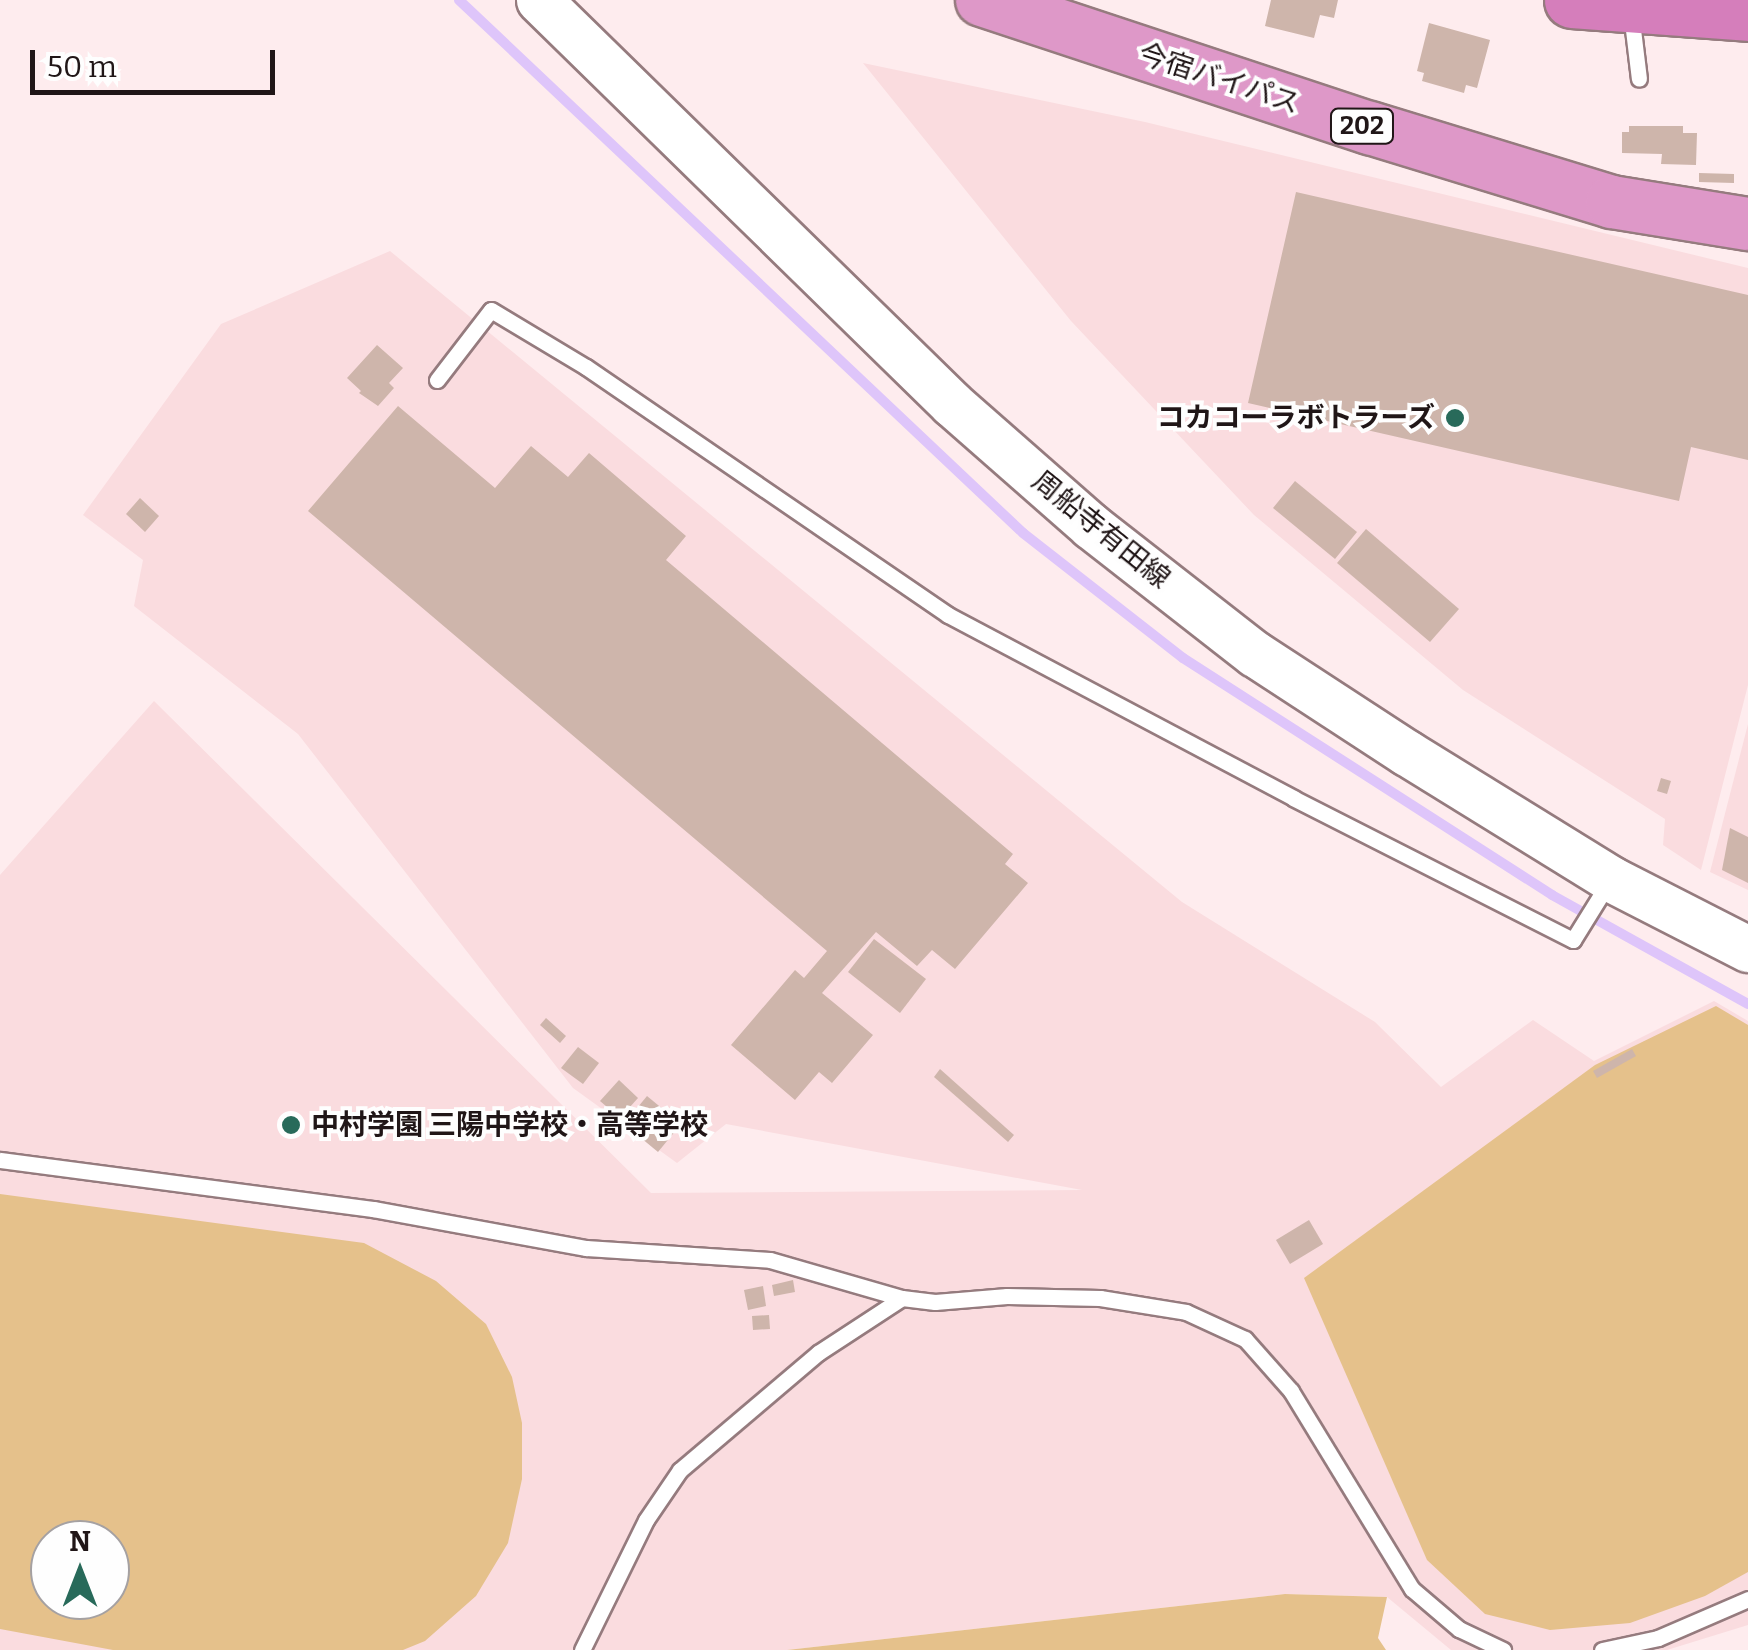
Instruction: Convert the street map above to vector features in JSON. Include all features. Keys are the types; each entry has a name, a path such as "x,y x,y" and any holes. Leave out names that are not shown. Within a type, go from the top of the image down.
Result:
{"highway":[{"name":"今宿バイパス","path":"982,0 1370,128 1612,202 1748,224"},
{"path":"1572,0 1630,7 1748,12"}],"main road":[{"name":"周船寺有田線","path":"539,0 952,404 1091,526 1255,654 1611,879 1748,949"}],"lane":[{"path":"1630,7 1639,79"},
{"path":"437,380 490,310 586,367 948,616 1573,940 1611,879"},
{"path":"0,1160 373,1209 586,1248 770,1260 902,1298 935,1302 1007,1296 1100,1298 1186,1312 1245,1339 1291,1391 1412,1589 1459,1628 1503,1650"},
{"path":"582,1650 646,1520 680,1470 818,1353 902,1298"},
{"path":"1602,1650 1658,1638 1748,1599"}],"shaded area":[{"name":"コカコーラボトラーズ","path":"863,63 1145,122 1748,268 1748,685 1701,870 1663,845 1665,819 1463,690 1254,515 1071,321"},
{"name":"中村学園 三陽中学校・高等学校","path":"390,251 1182,902 1375,1022 1441,1087 1533,1020 1594,1061 1714,1001 1748,1021 1748,1625 1667,1650 1451,1650 1387,1597 1285,1594 787,1650 0,1650 0,875 154,701 651,1193 1082,1190 726,1124 677,1163 573,1088 298,734 134,606 143,560 83,515 221,324"},
{"path":"1748,724 1748,890 1710,872"},
{"path":"1716,1006 1748,1025 1748,1572 1705,1596 1630,1623 1550,1630 1485,1614 1427,1560 1304,1278 1595,1065"},
{"path":"0,1194 364,1243 436,1281 486,1324 512,1377 522,1423 522,1479 508,1543 476,1596 425,1641 403,1650 113,1650 0,1629"},
{"path":"1285,1594 1387,1597 1378,1638 1386,1650 787,1650"}],"building":[{"path":"1271,0 1338,0 1334,18 1320,15 1314,38 1265,26"},
{"path":"1429,23 1490,40 1477,88 1466,85 1464,93 1422,81 1424,73 1417,71"},
{"path":"1629,126 1683,126 1683,133 1697,133 1696,165 1661,164 1662,154 1622,153 1622,132 1629,132"},
{"path":"1699,173 1734,174 1734,183 1699,182"},
{"path":"1296,192 1748,295 1748,460 1691,447 1679,501 1248,403"},
{"path":"377,345 403,368 389,383 394,388 378,406 359,393 347,378"},
{"path":"398,406 495,488 531,446 568,477 589,453 686,536 666,560 1013,854 1005,864 1028,883 955,969 932,950 917,966 876,932 822,993 873,1035 832,1083 819,1072 795,1100 731,1045 795,970 804,978 827,951 308,511"},
{"path":"1295,481 1357,532 1335,559 1273,508"},
{"path":"140,498 159,516 145,532 126,514"},
{"path":"1366,529 1459,609 1430,642 1337,563"},
{"path":"1661,778 1671,781 1667,794 1657,791"},
{"path":"1730,828 1748,837 1748,883 1722,870"},
{"path":"874,939 926,979 900,1013 848,972"},
{"path":"546,1018 566,1036 560,1043 540,1025"},
{"path":"578,1047 599,1063 583,1084 561,1068"},
{"path":"1632,1049 1636,1056 1597,1078 1593,1071"},
{"path":"940,1069 1014,1135 1008,1142 934,1077"},
{"path":"619,1080 638,1098 620,1118 600,1101"},
{"path":"647,1096 681,1124 658,1152 624,1124"},
{"path":"1309,1220 1323,1244 1290,1264 1276,1240"},
{"path":"793,1280 795,1292 774,1296 772,1285"},
{"path":"763,1286 766,1306 748,1310 744,1290"},
{"path":"769,1315 770,1329 753,1330 752,1316"}],"waterway":[{"path":"459,0 1023,533 1183,658 1552,895 1748,1004"}],"place":[{"name":"コカコーラボトラーズ","path":"1455,418"},
{"name":"中村学園 三陽中学校・高等学校","path":"291,1125"}]}
